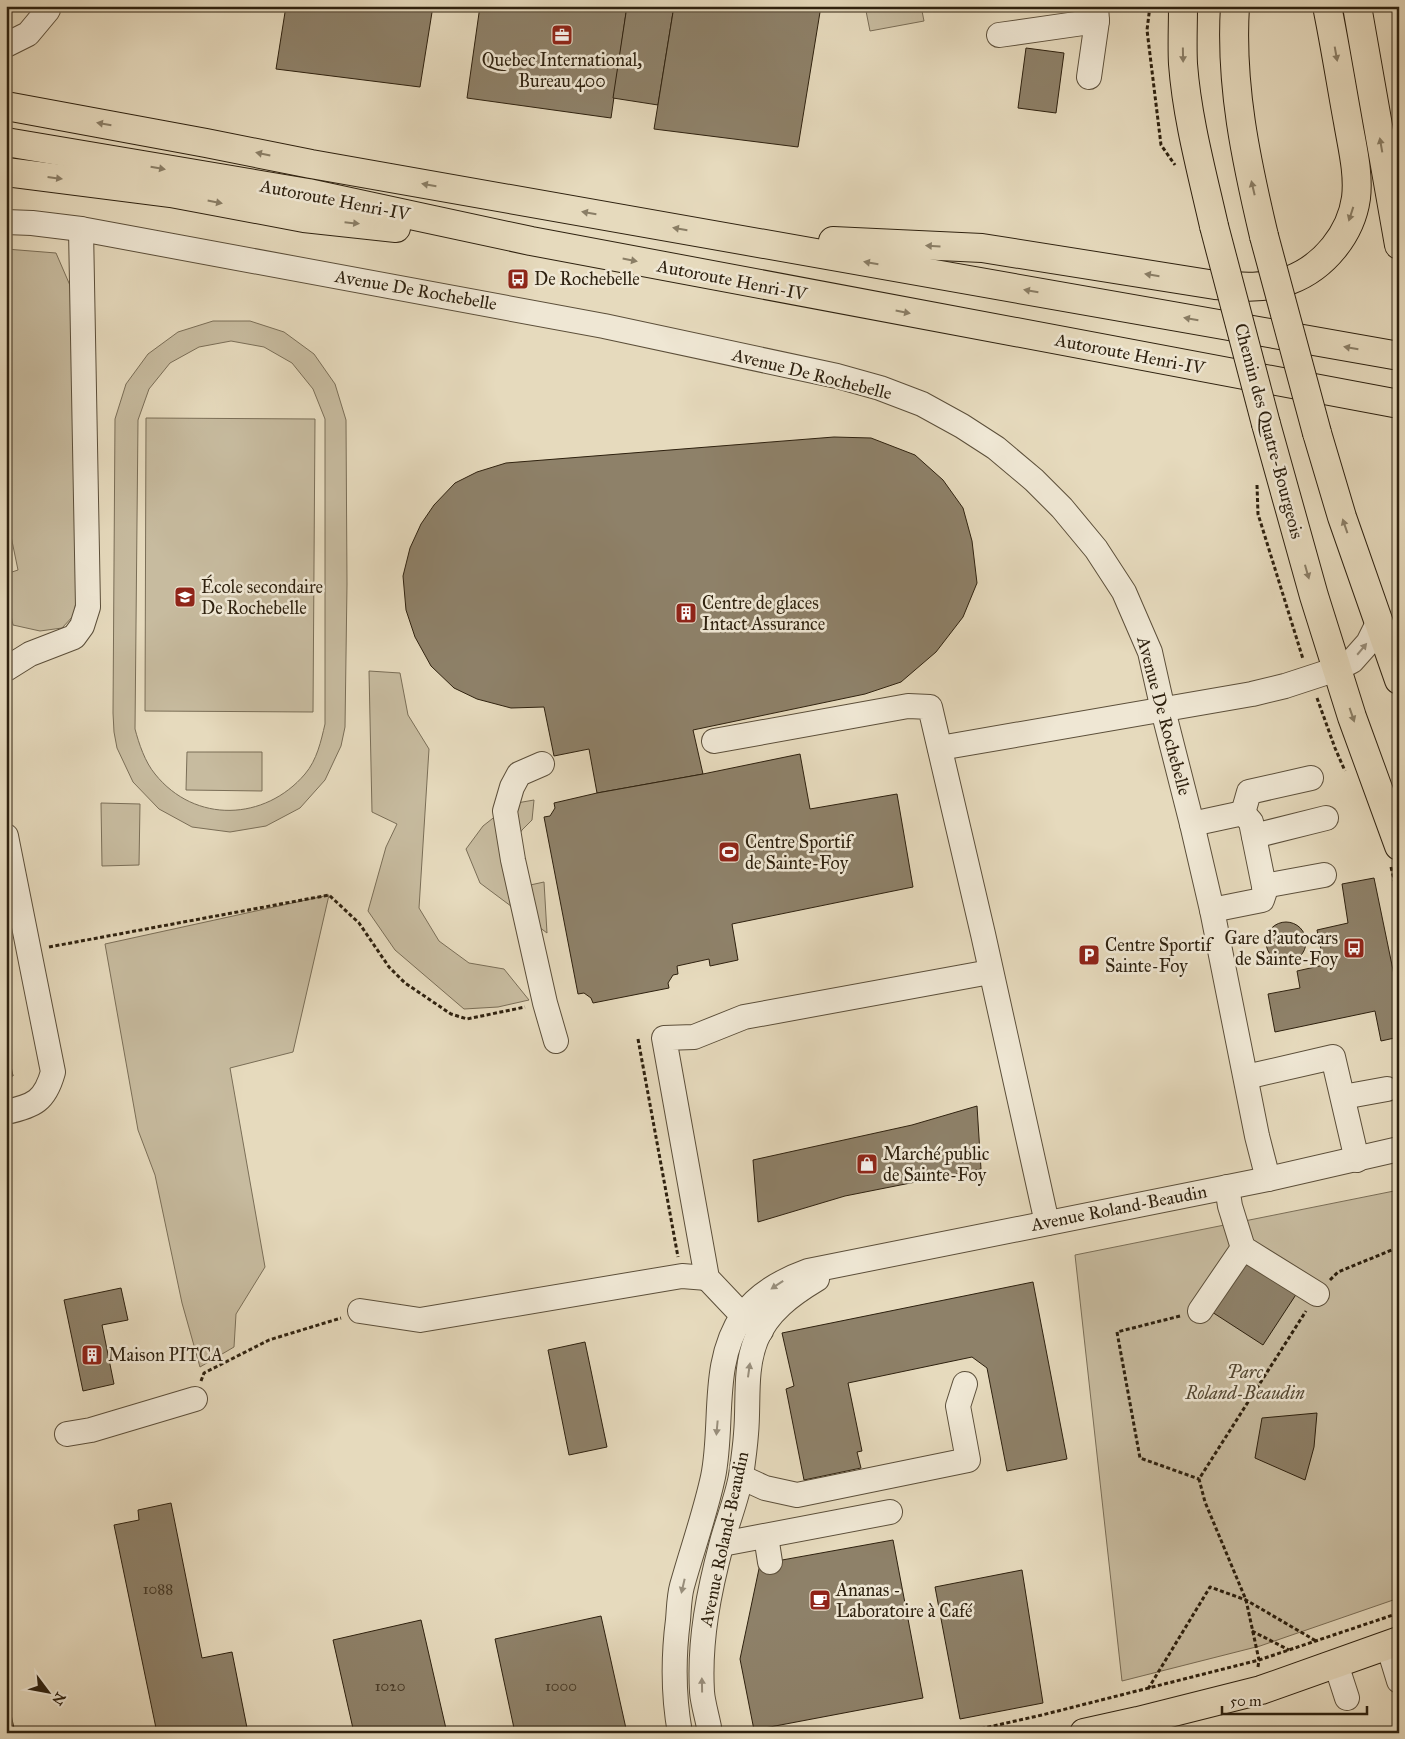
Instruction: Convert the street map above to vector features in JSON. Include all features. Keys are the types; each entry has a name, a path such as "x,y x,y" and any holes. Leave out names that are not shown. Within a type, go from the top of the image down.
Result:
{"main road":[{"name":"Chemin des Quatre-Bourgeois","path":"1183,6 1183,64 1189,109 1214,226 1314,596 1352,717 1399,846"},
{"path":"1234,6 1235,62 1245,156 1264,236 1317,433 1342,517 1399,680"},
{"path":"722,236 982,248 1215,285 1240,287 1259,286 1290,280 1323,260 1335,248 1352,216 1356,197 1355,164 1327,6"},
{"path":"1357,6 1399,245"},
{"name":"Autoroute Henri-IV","path":"6,106 206,142 321,166 1399,356"},
{"name":"Autoroute Henri-IV","path":"6,142 308,193 531,241 1399,404"},
{"path":"6,172 170,193 304,218 531,241"},
{"path":"1095,1732 1261,1690 1393,1643"}],"street":[{"path":"6,45 28,34 48,10 48,6"},
{"path":"999,35 1096,13 1090,77"},
{"name":"Avenue De Rochebelle","path":"6,222 81,229 604,326 837,376 880,388 922,404 962,426 996,448 1034,480 1062,508 1096,549 1124,592 1150,652 1162,710 1212,910 1257,1136 1268,1179"},
{"path":"6,670 30,654 74,637 82,626 88,607 81,229"},
{"path":"940,748 1252,694 1285,686 1337,669 1352,661 1362,650 1379,621"},
{"path":"714,741 908,706 930,707 1047,1223"},
{"path":"542,764 519,774 512,787 505,811 513,860 545,1003 556,1041"},
{"path":"1242,814 1249,792 1311,778"},
{"path":"1192,824 1242,814"},
{"path":"1212,910 1262,900 1265,892 1251,822 1242,814"},
{"path":"1254,836 1326,818"},
{"path":"6,836 53,1072 50,1085 43,1096 26,1107 6,1112"},
{"path":"1264,886 1324,875"},
{"path":"761,1331 743,1316 706,1278 664,1038 694,1037 744,1016 990,972"},
{"path":"1246,1077 1333,1057 1357,1160"},
{"path":"1343,1097 1387,1089"},
{"name":"Avenue Roland-Beaudin","path":"680,1733 675,1706 674,1654 682,1589 713,1476 721,1371 732,1336 743,1316 762,1296 786,1279 808,1272 1268,1179 1399,1149"},
{"path":"1227,1187 1230,1206 1243,1248 1317,1294"},
{"path":"1200,1311 1243,1248"},
{"name":"Avenue Roland-Beaudin","path":"710,1733 702,1693 702,1646 705,1611 741,1477 751,1356 761,1331 772,1314 792,1295 840,1265"},
{"path":"360,1312 420,1320 682,1276 706,1278"},
{"path":"741,1477 765,1488 797,1495 968,1460 958,1406 966,1384"},
{"path":"67,1434 91,1430 195,1399"},
{"path":"722,1544 890,1512"},
{"path":"766,1536 770,1562"},
{"path":"1393,1643 1399,1681"},
{"path":"1336,1664 1347,1698"}],"path":[{"path":"1257,481 1258,514 1298,646"},
{"path":"1322,712 1328,727"},
{"path":"29,950 329,895 359,923 388,967 405,983 451,1014 467,1019 545,1003"},
{"path":"638,1039 682,1276"},
{"path":"1261,1690 1257,1672 1259,1660 1246,1600 1205,1502 1199,1479 1317,1294 1338,1272 1399,1248"},
{"path":"1199,1479 1140,1458 1117,1332 1200,1311"},
{"path":"195,1399 204,1373 269,1340 360,1312"},
{"path":"1148,1689 1210,1587 1246,1600 1316,1641"},
{"path":"962,1733 1148,1689 1259,1660 1399,1613"},
{"path":"1252,1631 1289,1650"}],"green space":[{"path":"865,6 921,6 924,21 870,31"},
{"path":"6,249 56,253 72,290 77,594 74,615 62,628 40,631 13,625 6,593 6,574 18,570 6,512"},
{"path":"213,321 250,321 284,332 314,354 335,384 346,420 347,584 345,727 341,746 325,780 300,808 266,826 230,832 192,827 159,809 133,782 117,748 114,732 115,419 126,384 148,354 178,332","holes":["231,341 264,347 292,363 313,389 325,419 325,724 313,763 289,790 270,801 251,808 230,810 209,808 190,802 171,790 155,774 140,747 135,729 138,420 149,389 170,363 199,347"]},
{"path":"146,418 315,419 313,712 145,711"},
{"path":"369,671 400,673 408,715 429,749 419,908 439,941 469,963 504,969 529,1000 498,1007 464,1009 395,950 368,911 386,847 397,824 372,812"},
{"path":"187,752 262,752 262,791 186,790"},
{"path":"534,800 532,820 522,830 507,853 521,887 544,882 547,933 480,883 466,849 483,826 511,804"},
{"path":"101,803 140,804 139,865 102,866"},
{"path":"329,895 293,1052 230,1068 265,1267 236,1314 234,1347 200,1367 182,1303 155,1175 138,1130 105,944"},
{"name":"Parc Roland-Beaudin","path":"1399,1190 1399,1598 1260,1646 1122,1681 1075,1255"}],"building":[{"path":"286,6 433,6 420,87 276,69"},
{"path":"480,6 627,6 611,118 467,98"},
{"path":"627,6 674,6 658,105 613,98"},
{"path":"674,6 821,6 798,147 654,129"},
{"path":"1026,48 1064,53 1056,113 1018,108"},
{"name":"Centre de glaces Intact Assurance","path":"834,437 871,438 915,455 943,480 963,508 972,541 977,583 963,617 936,652 901,682 865,694 693,730 703,774 597,793 589,749 554,756 544,707 511,708 477,699 454,688 431,666 415,637 406,610 403,576 410,548 421,524 434,505 455,483 477,472 506,463"},
{"name":"Centre Sportif de Sainte-Foy","path":"800,754 810,809 897,794 913,887 732,924 738,960 710,966 709,959 677,966 678,974 673,975 668,983 669,988 593,1003 591,998 584,993 578,994 544,817 550,816 555,808 554,803"},
{"name":"Gare d'autocars de Sainte-Foy","path":"1374,878 1399,999 1399,1037 1381,1041 1375,1011 1275,1032 1268,994 1300,988 1297,971 1324,965 1317,930 1348,923 1342,884"},
{"path":"1282,922 1290,922 1297,925 1303,931 1306,942 1303,953 1297,959 1290,962 1282,962 1275,959 1269,953 1266,946 1266,938 1269,931 1275,925"},
{"path":"6,1041 13,1076 6,1077"},
{"name":"Marché public de Sainte-Foy","path":"977,1106 981,1169 845,1196 758,1222 753,1160 912,1125"},
{"path":"1246,1260 1297,1293 1263,1345 1212,1312"},
{"path":"1033,1282 1067,1459 1007,1471 987,1368 972,1357 848,1383 862,1451 857,1452 861,1468 804,1480 786,1389 794,1386 782,1333"},
{"name":"Maison PITCA","path":"121,1288 128,1320 102,1325 114,1384 83,1391 64,1300"},
{"path":"585,1342 607,1447 569,1455 548,1350"},
{"path":"1317,1413 1314,1447 1305,1480 1255,1458 1262,1418"},
{"path":"171,1503 202,1658 232,1652 248,1733 157,1733 114,1525 139,1520 138,1510"},
{"path":"893,1540 923,1698 754,1730 740,1659 760,1564"},
{"path":"1022,1570 1043,1703 960,1719 935,1587"},
{"path":"601,1616 627,1733 515,1733 495,1639"},
{"path":"421,1620 447,1733 354,1733 333,1640"},
{"path":"7,1696 15,1733 6,1733"}],"place":[{"name":"Quebec International, Bureau 400","path":"562,35"},
{"name":"De Rochebelle","path":"518,279"},
{"name":"École secondaire De Rochebelle","path":"185,597"},
{"name":"Centre de glaces Intact Assurance","path":"686,613"},
{"name":"Centre Sportif de Sainte-Foy","path":"729,852"},
{"name":"Gare d'autocars de Sainte-Foy","path":"1354,948"},
{"name":"Centre Sportif Sainte-Foy","path":"1089,955"},
{"name":"Marché public de Sainte-Foy","path":"867,1164"},
{"name":"Maison PITCA","path":"92,1355"},
{"name":"Ananas - Laboratoire à Café","path":"820,1600"}]}
